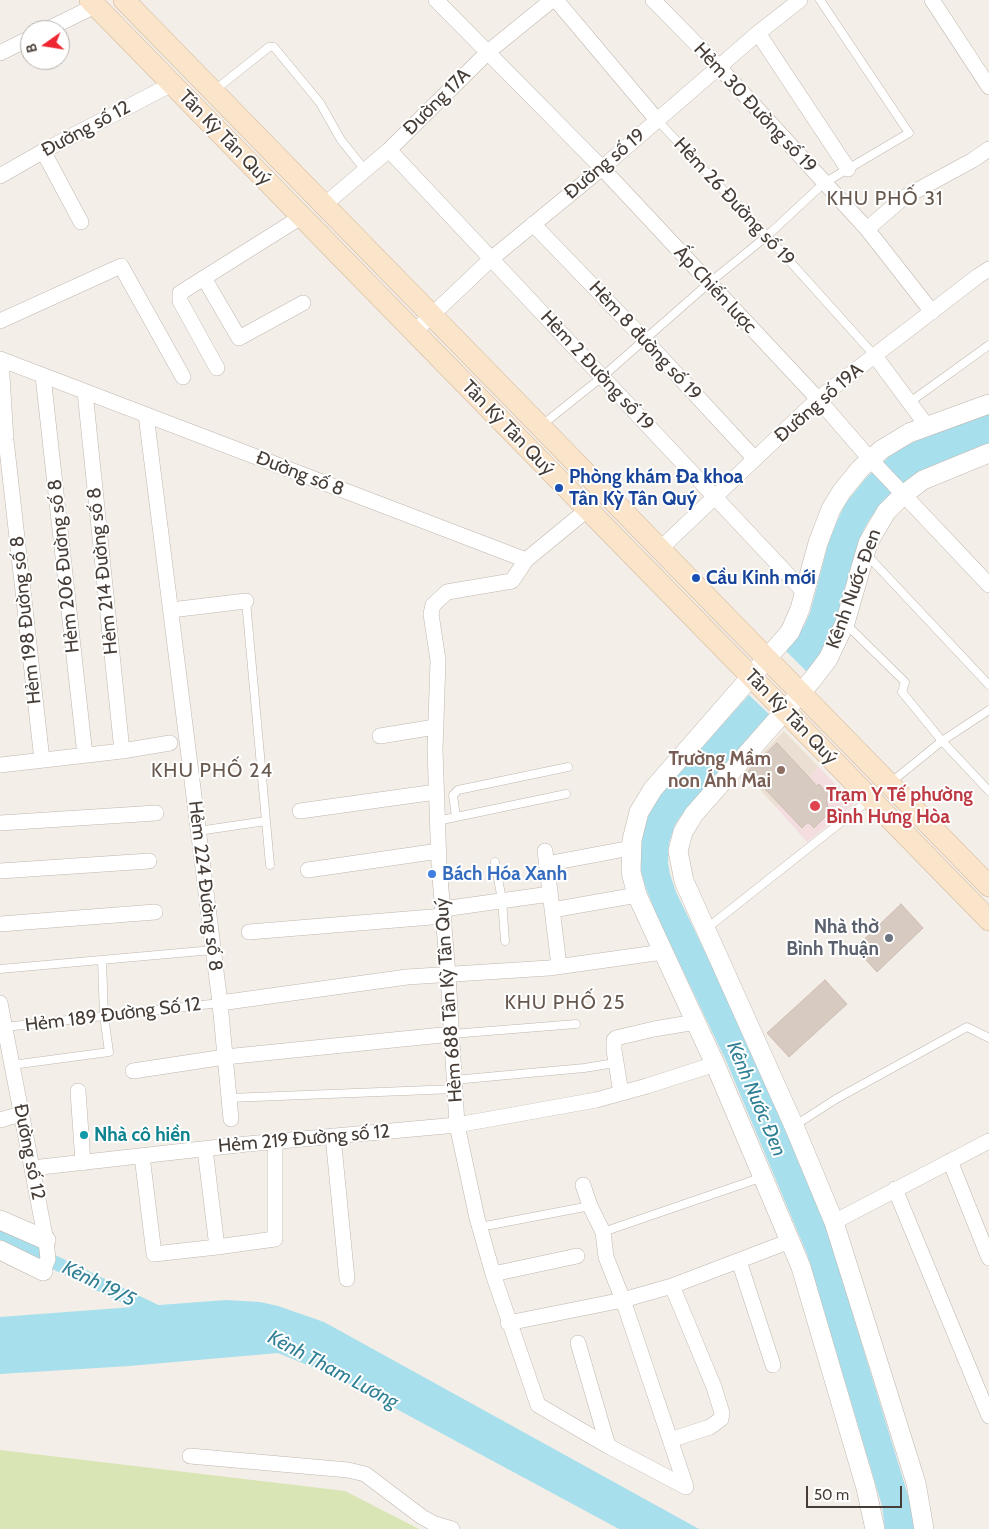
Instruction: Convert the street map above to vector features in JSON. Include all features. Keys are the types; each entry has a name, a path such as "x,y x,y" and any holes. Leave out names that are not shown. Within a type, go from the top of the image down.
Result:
{"main road":[{"name":"Tân Kỳ Tân Quý","path":"124,0 989,886"},
{"name":"Tân Kỳ Tân Quý","path":"98,9 989,920"}],"street":[{"path":"70,20 124,0"},
{"name":"Ấp Chiến lược","path":"436,0 602,168 818,399 900,492 989,585"},
{"name":"Hẻm 30 Đường số 19","path":"653,0 719,67 867,229 932,312"},
{"name":"Đường số 19","path":"414,332 491,259 602,168 758,33 800,0"},
{"path":"932,0 989,88"},
{"name":"Đường 17A","path":"324,205 389,150 488,52 547,2"},
{"name":"Hẻm 26 Đường số 19","path":"547,2 657,120"},
{"path":"758,33 848,169"},
{"path":"0,52 20,43"},
{"name":"Đường số 12","path":"0,176 43,151 172,84"},
{"path":"867,229 903,198 973,160 989,149"},
{"name":"Hẻm 2 Đường số 19","path":"389,150 806,593"},
{"path":"43,151 81,222"},
{"path":"216,368 179,296 180,293 301,216"},
{"name":"Hẻm 8 đường số 19","path":"533,224 644,339 755,459"},
{"path":"0,321 121,266 183,377"},
{"name":"Đường số 19A","path":"660,549 818,399 989,269"},
{"path":"204,278 240,338 303,303"},
{"path":"875,356 927,426"},
{"name":"Đường số 8","path":"0,360 526,560"},
{"name":"Hẻm 198 Đường số 8","path":"0,360 6,440 42,760"},
{"name":"Hẻm 206 Đường số 8","path":"43,376 85,755"},
{"name":"Hẻm 214 Đường số 8","path":"85,392 122,751"},
{"path":"875,1529 866,1488 801,1267 716,1064 637,895 631,872 631,848 639,812 653,789 790,632 806,593 818,543 831,509 846,485 899,439 927,426 989,404"},
{"name":"Hẻm 224 Đường số 8","path":"146,415 220,1003 231,1119"},
{"name":"Kênh Nước Đen","path":"924,1529 916,1483 834,1222 794,1126 681,872 678,851 683,832 694,814 828,659 846,623 865,554 873,533 900,492 928,477 989,453"},
{"path":"526,560 588,509"},
{"name":"Hẻm 688 Tân Kỳ Tân Quý","path":"526,560 512,581 447,592 433,605 432,614 438,660 435,727 436,792 457,1125 492,1274 538,1405 608,1446"},
{"path":"171,610 246,601"},
{"path":"380,736 435,727"},
{"path":"0,765 122,751 170,743"},
{"path":"300,811 436,792"},
{"path":"0,823 156,813"},
{"path":"559,966 545,857 631,848"},
{"path":"308,870 439,851"},
{"path":"0,871 149,861"},
{"path":"249,932 443,912 502,900 550,894"},
{"path":"552,910 637,895"},
{"path":"0,924 155,912"},
{"path":"220,1003 408,977 559,966 663,952"},
{"name":"Đường số 12","path":"0,1003 6,1067 20,1114 46,1240 48,1259 43,1271"},
{"path":"621,1093 613,1044 614,1040 619,1036 696,1022"},
{"path":"133,1071 225,1057 452,1034"},
{"name":"Hẻm 219 Đường số 12","path":"32,1168 332,1136 457,1125 596,1100 716,1064"},
{"path":"78,1091 83,1163"},
{"path":"0,1120 20,1114"},
{"path":"332,1136 347,1279"},
{"path":"834,1222 989,1141"},
{"path":"142,1156 154,1254 275,1239 275,1142"},
{"path":"206,1149 217,1247"},
{"path":"950,1161 989,1258"},
{"path":"578,1344 608,1446 686,1487 623,1300 606,1257 603,1232 590,1206 583,1185"},
{"path":"895,1189 989,1416"},
{"path":"0,1220 46,1240"},
{"path":"508,1323 623,1300 672,1286 790,1242"},
{"path":"0,1250 43,1271"},
{"path":"492,1274 576,1256"},
{"path":"739,1261 773,1365"},
{"path":"670,1440 710,1427 721,1419 722,1413 714,1387 672,1286"},
{"path":"190,1456 348,1470 365,1474 422,1517 435,1524 452,1529"}],"lane":[{"path":"540,426 602,377 709,282 767,236 824,183 909,133 820,0"},
{"path":"212,91 269,47 274,47 320,103 341,140 365,170"},
{"name":"Hẻm 26 Đường số 19","path":"657,120 767,236 875,356"},
{"path":"910,402 989,345"},
{"path":"865,554 989,685"},
{"path":"246,601 270,866"},
{"path":"846,623 905,682 902,692 942,741 989,791"},
{"path":"889,784 942,741 989,710"},
{"path":"456,817 453,795 458,790 568,767"},
{"path":"438,821 566,794"},
{"path":"706,929 870,799"},
{"path":"198,831 266,821"},
{"path":"495,862 502,900 506,941"},
{"path":"0,969 213,950"},
{"path":"6,1067 109,1052 104,1016 102,960"},
{"name":"Hẻm 189 Đường Số 12","path":"3,1028 220,1003"},
{"path":"452,1034 576,1024"},
{"path":"794,1126 836,1099 967,1027 989,1038"},
{"path":"229,1098 455,1085 616,1064"},
{"path":"603,1232 763,1177"},
{"path":"480,1227 590,1206"}],"shaded area":[{"name":"Trường Mầm non Ánh Mai","path":"784,731 819,767 776,807 744,772"},
{"name":"Trạm Y Tế phường Bình Hưng Hòa","path":"819,767 854,804 807,842 776,807"}],"green space":[{"path":"0,1450 345,1491 419,1529 0,1529"}],"water":[{"path":"989,412 989,443 941,462 911,477 894,491 871,517 859,542 838,618 828,642 807,672 786,651 804,626 810,613 830,537 845,504 866,478 901,448"},
{"path":"749,695 770,715 680,817 669,843 668,863 670,874 676,892 745,1034 825,1223 910,1502 914,1529 885,1529 882,1506 807,1254 727,1063 657,916 641,871 643,831 651,808 665,788"},
{"name":"Kênh Tham Lương","path":"226,1300 260,1302 278,1306 324,1322 699,1529 619,1529 339,1378 278,1353 129,1366 0,1374 0,1317"}],"building":[{"path":"777,743 817,786 819,784 829,795 826,798 829,813 814,828 808,822 802,828 748,771"},
{"name":"Nhà thờ Bình Thuận","path":"901,904 923,928 877,972 855,948"},
{"path":"825,980 847,1004 789,1057 767,1033"}],"waterway":[{"name":"Kênh 19/5","path":"0,1236 161,1314"}],"place":[{"name":"Phòng khám Đa khoa Tân Kỳ Tân Quý","path":"559,488"},
{"name":"Cầu Kinh mới","path":"696,578"},
{"name":"Trường Mầm non Ánh Mai","path":"781,770"},
{"name":"Trạm Y Tế phường Bình Hưng Hòa","path":"815,806"},
{"name":"Bách Hóa Xanh","path":"432,874"},
{"name":"Nhà thờ Bình Thuận","path":"889,938"},
{"name":"Nhà cô hiền","path":"84,1135"}],"district":[{"name":"KHU PHỐ 31","path":"885,199"},
{"name":"KHU PHỐ 24","path":"212,771"},
{"name":"KHU PHỐ 25","path":"565,1003"}]}
